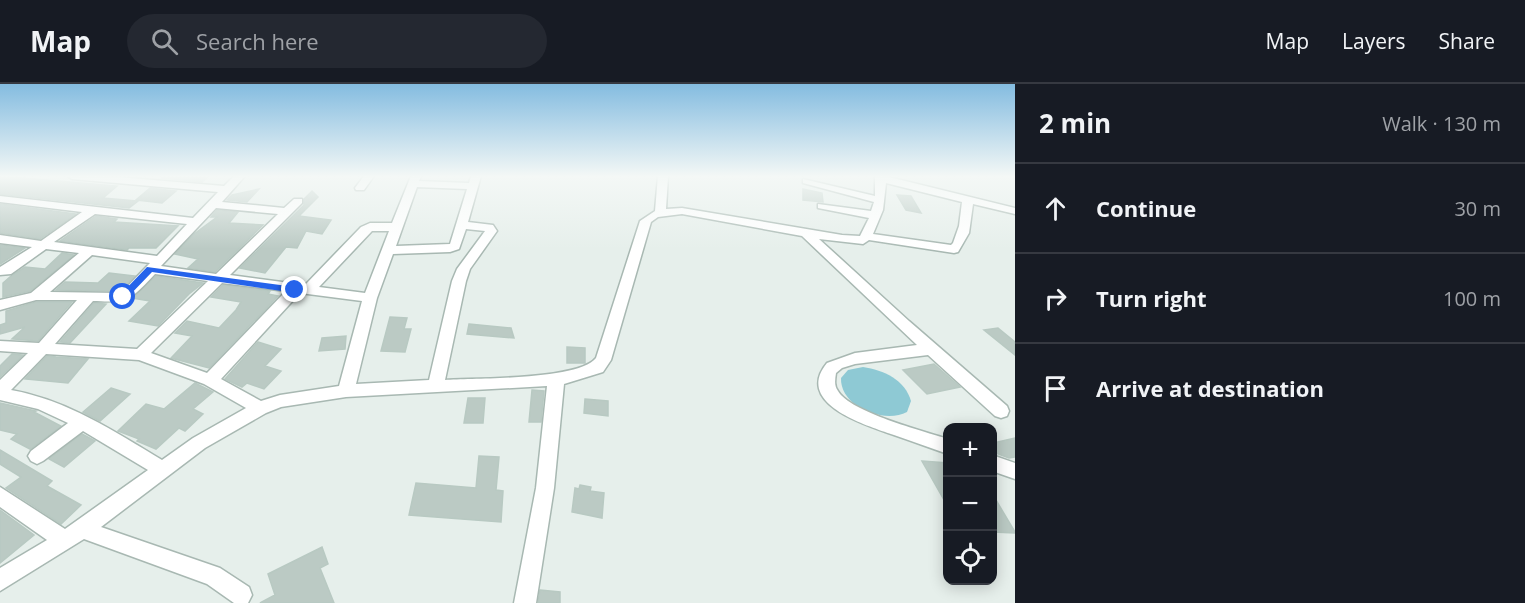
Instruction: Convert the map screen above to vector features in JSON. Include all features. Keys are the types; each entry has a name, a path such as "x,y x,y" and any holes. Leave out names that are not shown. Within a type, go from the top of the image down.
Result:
{"street":[{"path":"10,200 196,222"},
{"path":"0,305 36,296 123,297 217,200"},
{"path":"346,391 370,298 406,200"},
{"path":"387,250 451,248 456,244 468,200"},
{"path":"660,200 659,206 662,212"},
{"path":"857,200 877,208"},
{"path":"0,580 82,529 199,443 260,408 280,401 346,391 556,380 597,368 603,360 646,221 655,214 682,211 854,241 863,240 872,230 878,200"},
{"path":"866,236 886,241 954,249 959,245 963,233 968,200"},
{"path":"969,200 1014,213"},
{"path":"140,355 298,201"},
{"path":"213,204 286,212"},
{"path":"822,206 877,208"},
{"path":"2,272 92,210"},
{"path":"436,386 459,282 464,268 491,231 489,228 461,225"},
{"path":"210,380 365,230 370,227 396,227"},
{"path":"806,233 930,349 1001,411"},
{"path":"0,239 88,251 217,279 370,298"},
{"path":"36,296 88,251"},
{"path":"0,392 89,296"},
{"path":"0,346 140,355 210,380 260,408"},
{"path":"930,349 844,361 828,371 826,378 828,389 839,405 854,413 943,445"},
{"path":"525,603 545,488 556,380"},
{"path":"0,392 43,403 82,422 162,469"},
{"path":"37,456 82,422"},
{"path":"997,464 1015,471"},
{"path":"0,496 64,540"},
{"path":"82,529 154,556 213,574 241,595"}],"water":[{"path":"863,367 893,377 904,387 911,401 907,412 887,416 855,405 843,388 841,378 848,370"}],"building":[{"path":"57,200 138,201 129,208"},
{"path":"138,200 165,200 162,203"},
{"path":"304,200 315,200 299,216 331,220 322,234 306,231 297,248 286,247 265,273 240,268 304,205"},
{"path":"900,200 913,200 921,213 906,210"},
{"path":"0,204 76,214 40,239 0,233"},
{"path":"217,210 238,212 229,223 263,225 215,272 188,268 198,259 175,254 194,234 217,217 211,217"},
{"path":"96,216 117,219 114,222 178,226 156,248 129,248 127,250 60,241"},
{"path":"0,245 25,248 0,264"},
{"path":"62,253 74,255 30,291 3,297 3,283 11,276 25,267 45,269"},
{"path":"109,273 135,276 117,291 56,290 65,282 98,283"},
{"path":"156,276 203,283 158,326 129,321 150,301 132,298"},
{"path":"223,285 270,291 268,294 278,296 209,368 171,358 192,336 175,333 187,321 219,328 236,310 241,302 211,297"},
{"path":"36,302 72,302 38,341 12,339 25,327 0,334 0,325 6,323 6,311"},
{"path":"94,303 106,304 70,343 60,342"},
{"path":"390,317 407,318 404,329 411,329 405,352 381,351"},
{"path":"469,324 511,328 514,338 467,334"},
{"path":"998,328 1015,342 1015,355 984,330"},
{"path":"346,336 345,349 319,351 322,338"},
{"path":"258,342 281,349 265,366 281,371 264,389 247,383 242,387 225,379"},
{"path":"567,347 585,348 585,363 567,363"},
{"path":"12,354 23,355 0,377 0,366"},
{"path":"47,356 88,359 68,383 25,379"},
{"path":"934,364 960,387 927,394 903,370"},
{"path":"195,383 213,392 193,409 203,414 185,431 179,428 156,449 118,431 146,404 164,409"},
{"path":"111,388 130,394 100,421 83,412"},
{"path":"532,390 544,391 541,422 529,422"},
{"path":"468,398 485,398 483,423 464,423"},
{"path":"585,399 608,401 608,416 584,413"},
{"path":"0,403 36,411 34,412 61,426 30,449 11,439 17,434 0,430"},
{"path":"82,434 95,441 64,467 49,459"},
{"path":"1015,438 1015,457 1009,458 997,454 997,442"},
{"path":"0,450 52,481 47,486 81,505 61,524 6,488 21,477 0,464"},
{"path":"479,456 499,457 496,490 503,491 501,522 409,515 416,483 476,488"},
{"path":"922,461 943,463 943,498"},
{"path":"580,485 591,487 590,491 604,493 602,518 572,512 575,488 579,489"},
{"path":"997,502 1015,532 997,532"},
{"path":"0,510 34,535 0,563"},
{"path":"322,547 328,564 320,568 334,603 260,603 275,595 268,574"},
{"path":"540,590 560,592 560,603 538,603"}],"route":[{"path":"123,297 150,269 295,290"}]}
